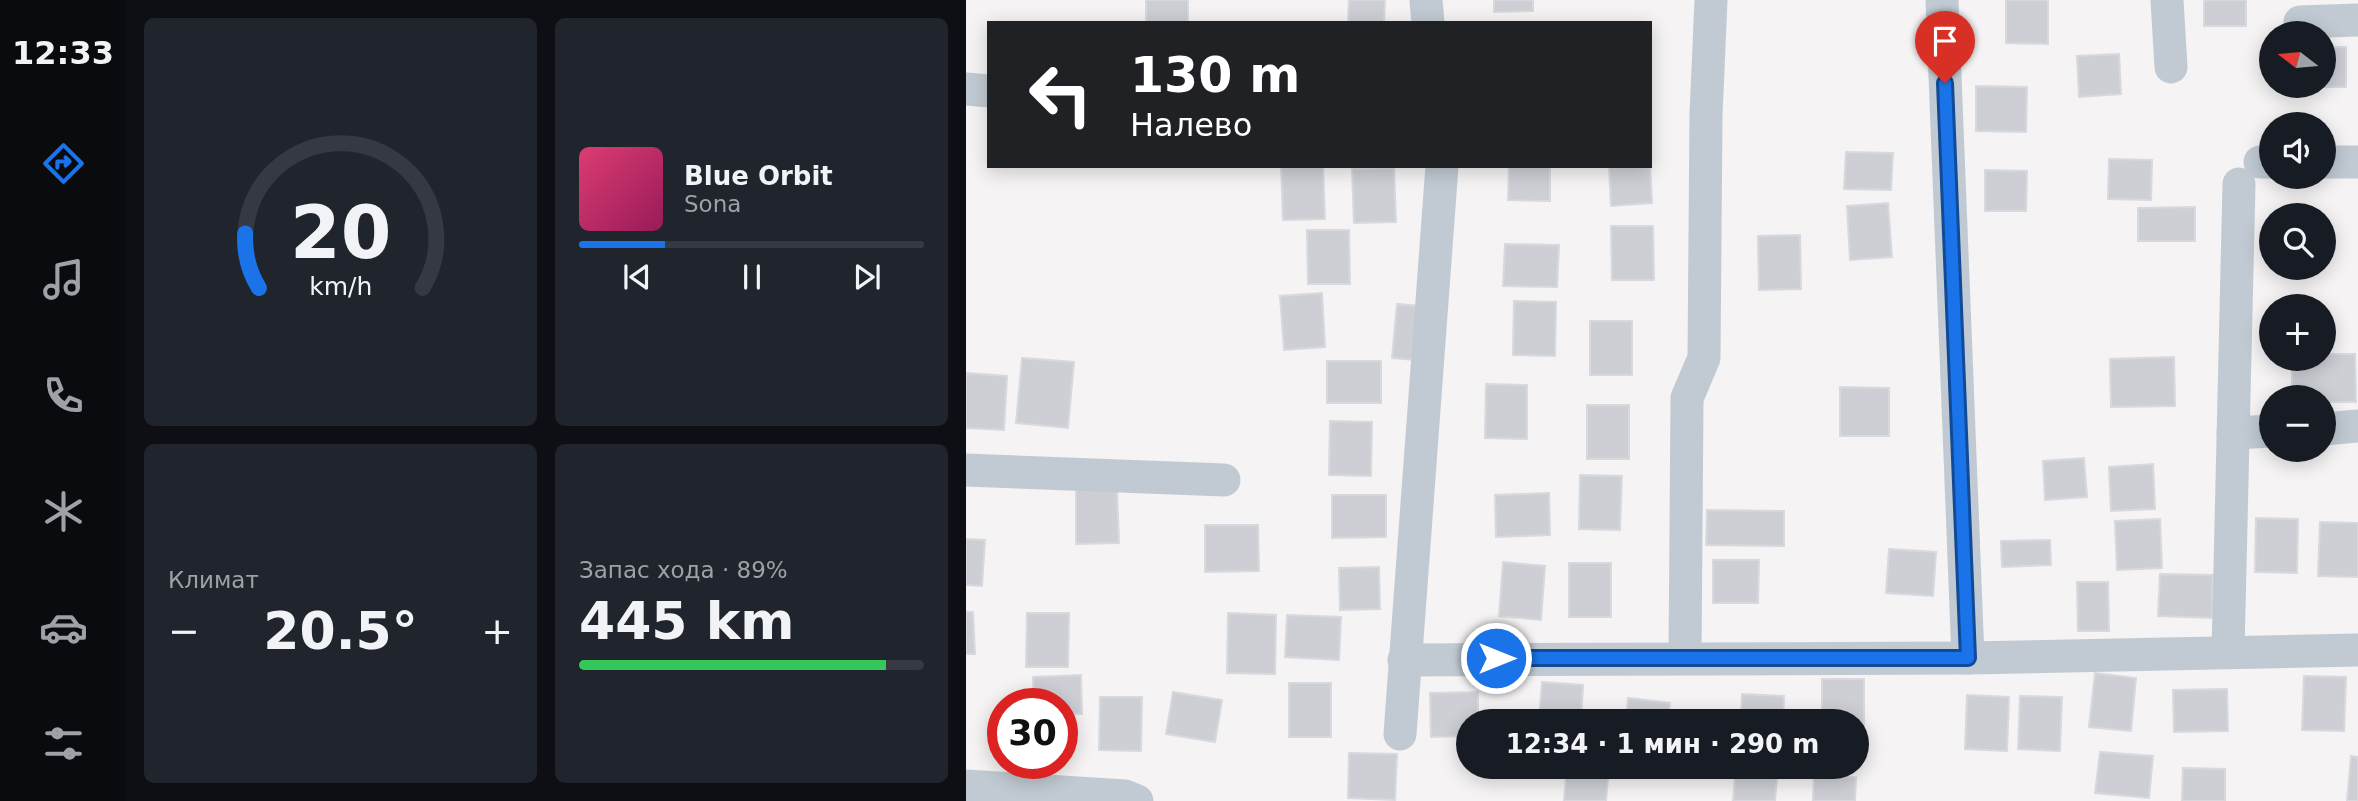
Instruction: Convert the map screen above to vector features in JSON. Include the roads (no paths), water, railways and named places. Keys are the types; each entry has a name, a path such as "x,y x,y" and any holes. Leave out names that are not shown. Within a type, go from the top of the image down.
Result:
{"street":[{"path":"1426,0 1428,21"},
{"path":"1685,658 1687,398 1704,358 1706,115 1711,0"},
{"path":"1942,0 1968,658"},
{"path":"2167,0 2171,67"},
{"path":"2336,22 2358,20"},
{"path":"966,89 987,91"},
{"path":"2336,162 2358,162"},
{"path":"1400,734 1442,168"},
{"path":"2228,652 2233,433 2257,169"},
{"path":"2336,428 2358,426"},
{"path":"2233,433 2259,432"},
{"path":"966,470 1224,480"},
{"path":"1405,660 1968,658 2358,650"},
{"path":"966,786 1125,796 1137,801"}]}
